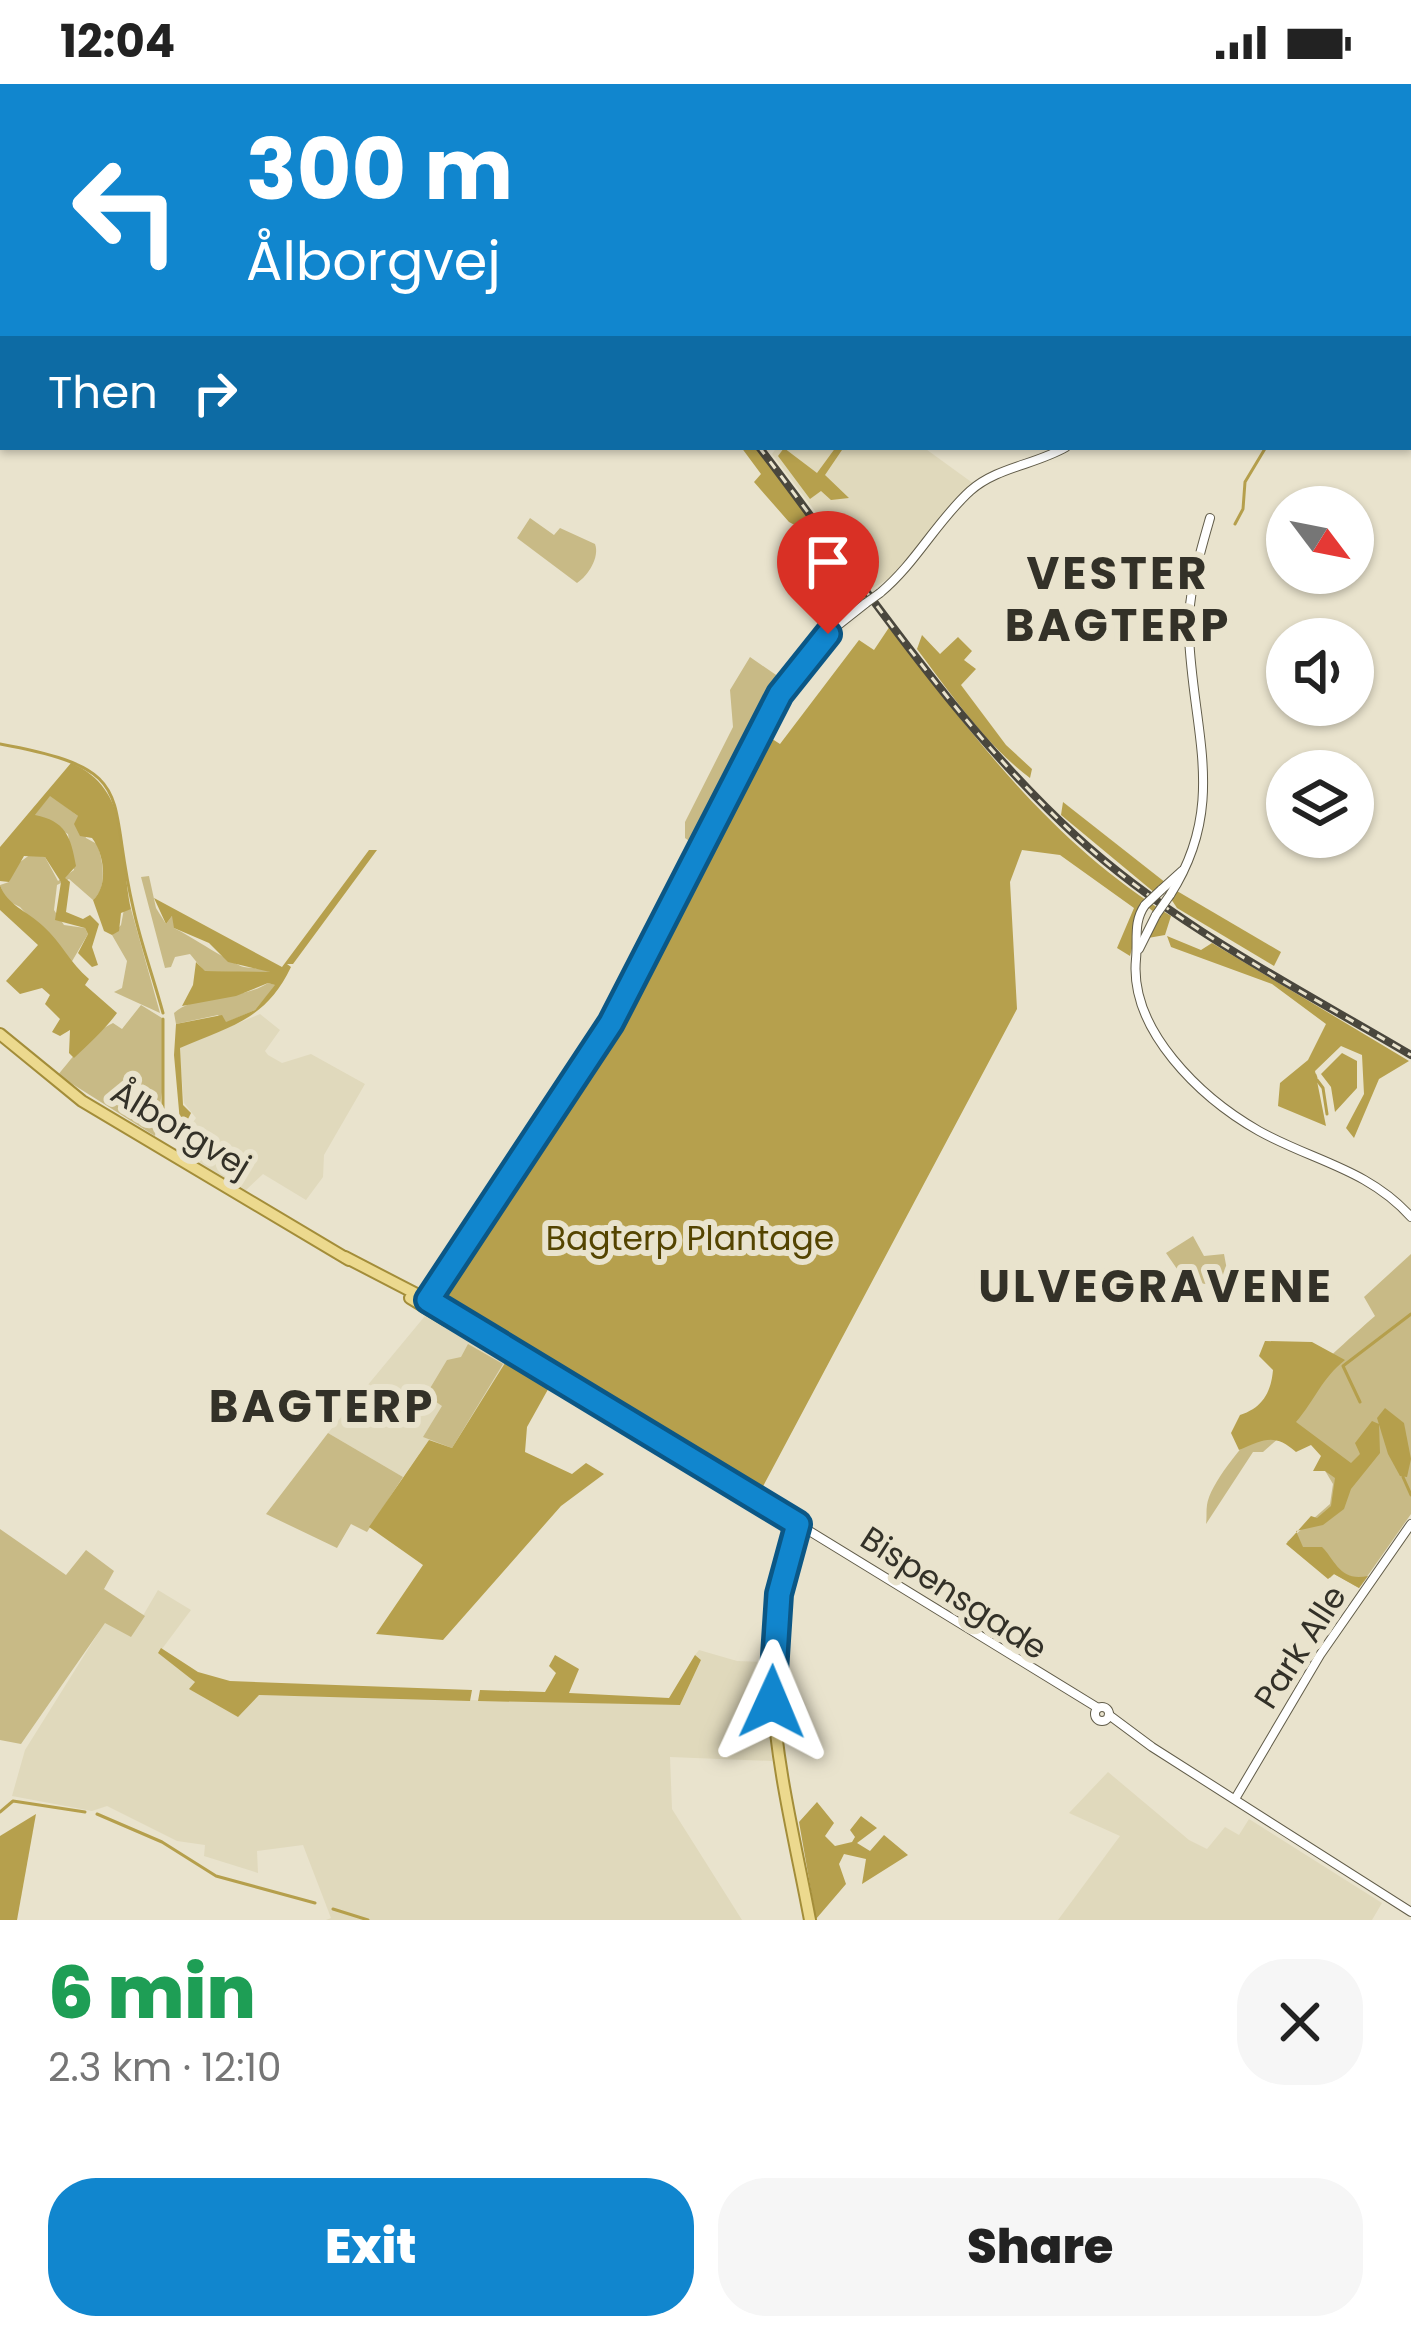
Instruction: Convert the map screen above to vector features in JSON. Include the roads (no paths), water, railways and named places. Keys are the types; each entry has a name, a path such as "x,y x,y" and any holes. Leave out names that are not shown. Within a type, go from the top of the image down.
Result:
{"main road":[{"name":"Ålborgvej","path":"0,1034 82,1101 798,1524"},
{"name":"Ålborgvej","path":"344,1257 428,1300 527,1365"},
{"path":"798,1524 779,1594 772,1702 811,1920"}],"street":[{"path":"428,1300 620,1009 789,679 828,634 909,568 971,490 997,473 1058,450"},
{"path":"1137,956 1166,892 1190,860 1204,812 1189,610 1210,518"},
{"path":"1166,892 1144,905 1136,924 1135,981 1146,1019 1210,1095 1256,1130 1371,1180 1411,1217"},
{"name":"Bispensgade","path":"798,1524 1096,1711 1104,1708 1106,1718 1235,1798"},
{"name":"Park Alle","path":"1235,1798 1320,1655 1411,1524"},
{"path":"1235,1798 1411,1912"}],"waterway":[{"path":"1235,524 1243,509 1245,482 1264,450"},
{"path":"0,744 76,764 97,777 109,792 136,920 163,1013"},
{"path":"163,1019 163,1111"},
{"path":"1317,1080 1327,1114"},
{"path":"1360,1402 1343,1366 1411,1314"},
{"path":"1403,1477 1411,1495"},
{"path":"0,1812 13,1801 85,1812"},
{"path":"97,1814 162,1842 216,1876 315,1903"},
{"path":"333,1909 368,1920"}],"railway":[{"path":"761,450 948,698 1076,836 1195,927 1411,1055"}],"district":[{"name":"VESTER BAGTERP","path":"1118,599"},
{"name":"ULVEGRAVENE","path":"1156,1286"},
{"name":"BAGTERP","path":"322,1406"}],"park label":[{"name":"Bagterp Plantage","path":"690,1238"}]}
